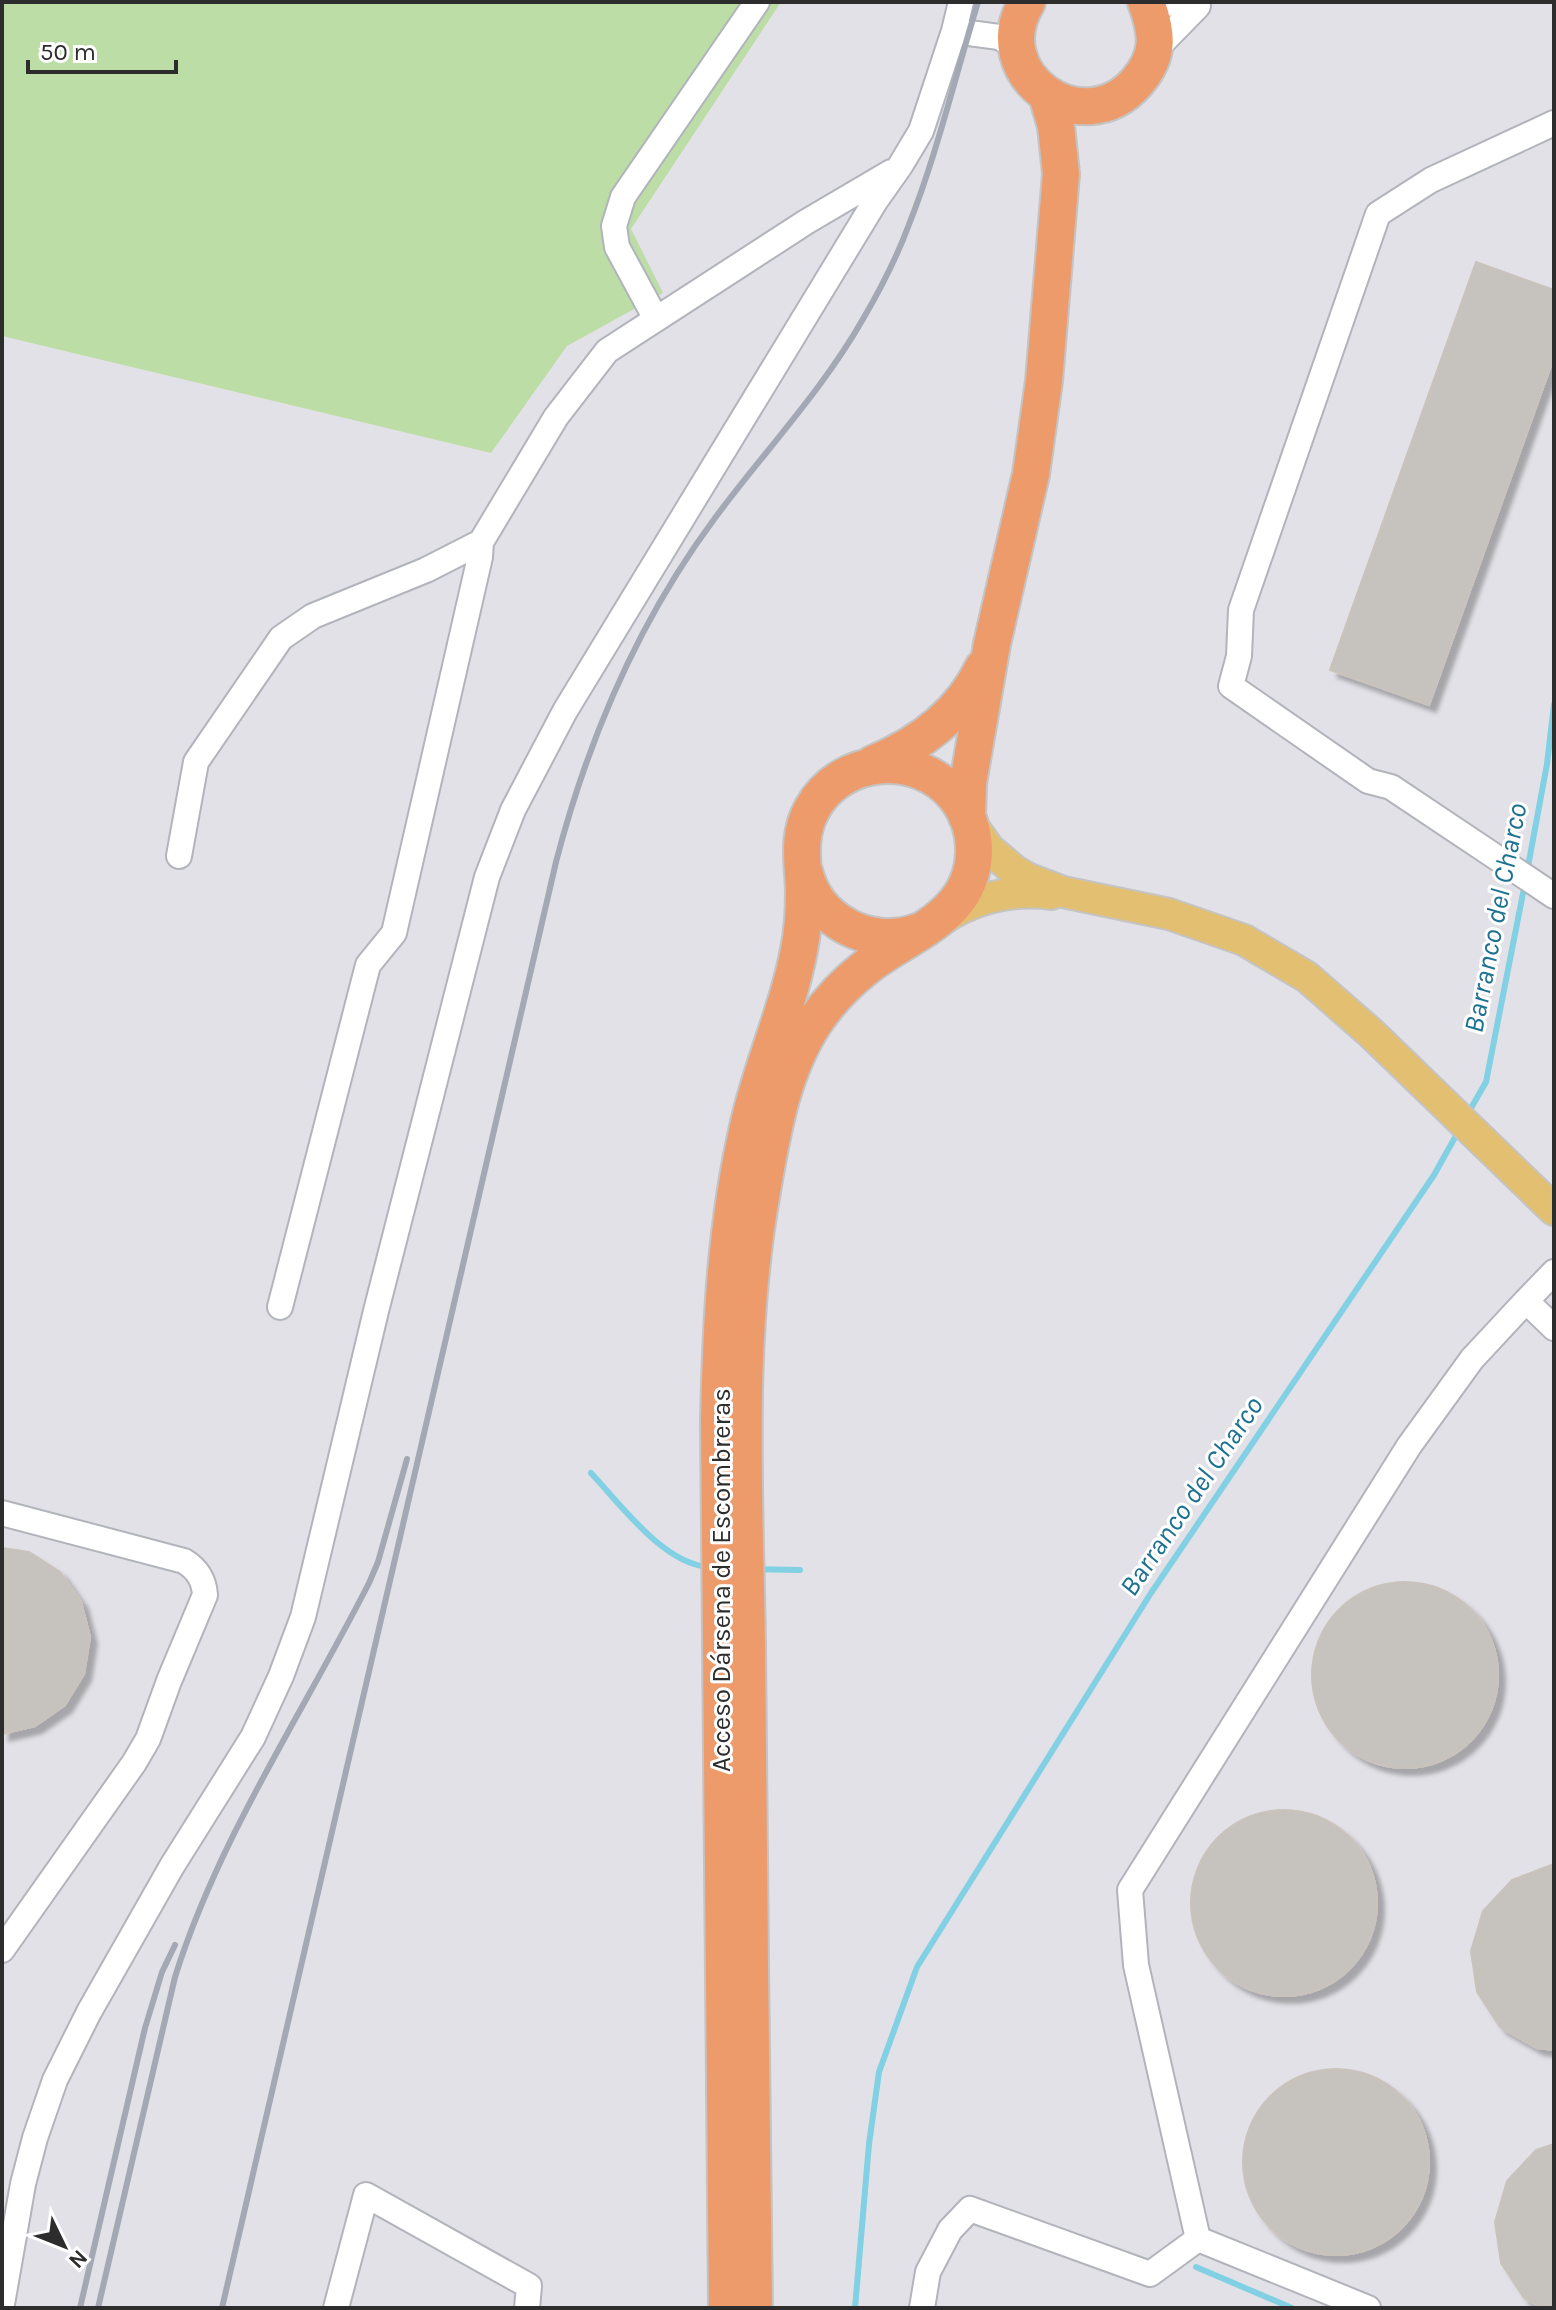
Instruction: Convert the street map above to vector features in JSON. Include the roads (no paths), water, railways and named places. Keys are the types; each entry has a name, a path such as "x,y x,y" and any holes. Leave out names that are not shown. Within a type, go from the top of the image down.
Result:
{"highway":[{"path":"1027,2 1017,27 1016,47 1021,66 1047,95 1079,107 1104,104 1128,93 1146,71 1155,50 1154,24 1146,2"},
{"path":"968,818 968,783 992,644 1031,474 1044,381 1061,174 1056,126 1047,95"},
{"path":"1061,174 1082,129 1104,104"},
{"path":"856,770 903,750 936,728 967,695 981,672 992,644"},
{"name":"Acceso Dársena de Escombreras","path":"727,2308 719,1488 721,1319 727,1244 741,1160 760,1076 782,1013 800,946 803,834 812,809 826,790 843,776 876,765 893,764 920,770 954,795 968,818 974,846 971,873 953,907 849,981 817,1018 805,1038 794,1059 774,1127 753,1247 744,1463 754,2308"},
{"name":"Acceso Dársena de Escombreras","path":"802,862 809,888 816,900 827,913 849,928 886,937 910,934 929,926"}],"main road":[{"path":"968,818 989,849 1015,871 1045,886 1092,899"},
{"path":"929,926 958,910 1002,895 1044,893 1169,914 1244,940 1307,977 1372,1034 1554,1210"}],"lane":[{"path":"656,319 617,247 614,226 623,197 757,2"},
{"path":"2,2304 23,2184 55,2080 89,2012 172,1866 253,1737 303,1617 376,1311 487,877 513,810 565,711 921,131 961,2"},
{"path":"1155,2 1201,4"},
{"path":"1155,50 1201,4"},
{"path":"954,31 999,37 1016,47"},
{"path":"1554,123 1431,180 1378,214 1241,610 1239,656 1231,686 1368,781 1391,787 1554,896"},
{"path":"280,1307 368,965 394,933 477,573 481,542 556,417 607,351 806,222 900,166"},
{"path":"179,856 196,762 281,638 313,616 426,570 481,542"},
{"path":"1198,2239 1136,1965 1130,1890 1409,1446 1472,1359 1554,1272"},
{"path":"1526,1301 1554,1328"},
{"path":"2,1513 184,1561 194,1567 200,1576 205,1595 148,1739 2,1950"},
{"path":"336,2308 366,2195 529,2286 527,2308"},
{"path":"922,2308 928,2272 950,2230 970,2209 1150,2274 1198,2239"},
{"path":"1198,2239 1368,2308"}],"waterway":[{"name":"Barranco del Charco","path":"1527,872 1547,764 1554,704"},
{"name":"Barranco del Charco","path":"1467,1115 1486,1082 1525,883"},
{"name":"Barranco del Charco","path":"855,2308 869,2144 879,2072 917,1967 1151,1593 1434,1175 1458,1132"},
{"path":"591,1473 659,1544 691,1563 708,1567"},
{"path":"756,1569 800,1570"},
{"path":"1196,2267 1292,2308"}],"railway":[{"path":"222,2308 569,816 600,726 663,597 715,518 847,346 882,286 928,172 978,2"},
{"path":"98,2308 175,1977 193,1925 238,1825 369,1583 378,1562 407,1459"},
{"path":"80,2308 145,2028 162,1972 175,1945"}]}
